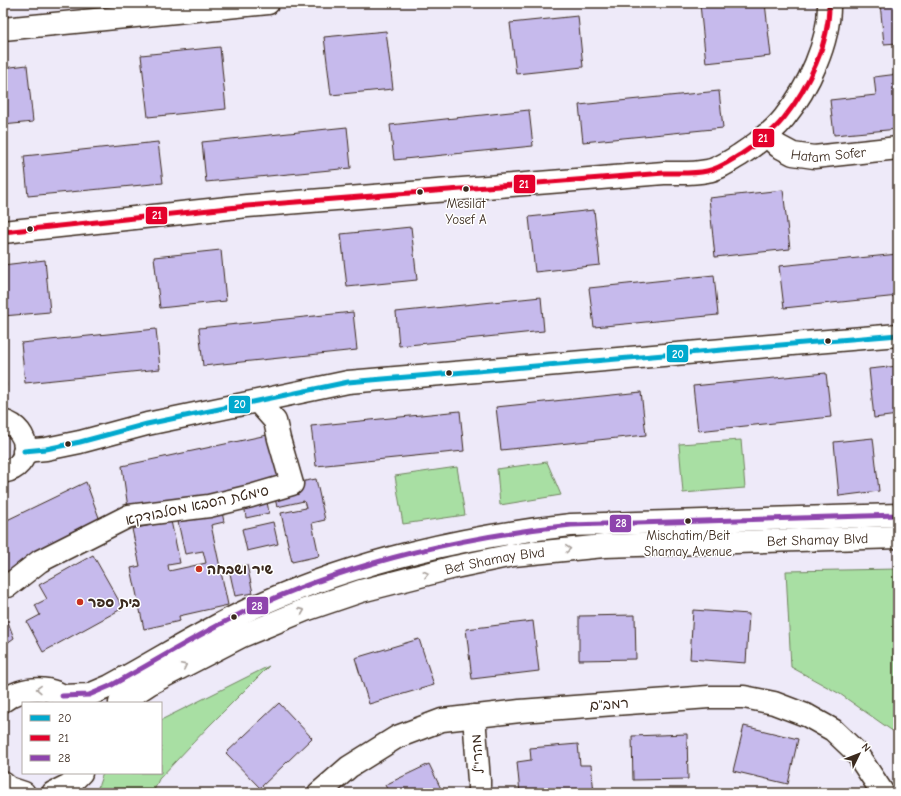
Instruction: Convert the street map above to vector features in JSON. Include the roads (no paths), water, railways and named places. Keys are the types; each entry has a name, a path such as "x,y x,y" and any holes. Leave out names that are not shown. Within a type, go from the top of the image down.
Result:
{"street":[{"path":"3,30 268,3"},
{"path":"3,232 254,206 664,173 708,171 725,164 746,151 784,119 812,74 822,46 829,15 829,3"},
{"name":"Hatam Sofer","path":"766,135 778,146 793,154 814,157 898,148"},
{"path":"24,451 46,449 80,442 147,424 348,382 898,335"},
{"name":"סימטת הסבא מסלבודקא","path":"3,586 8,586 40,561 129,516 209,506 292,484 275,421 258,402"},
{"path":"3,421 11,423 18,429 23,436 25,445 24,455 19,463 13,469 3,472"},
{"name":"Bet Shamay Blvd","path":"121,702 145,677 233,618 260,604 326,578 366,566 470,540 533,529 571,525 898,516"},
{"name":"Bet Shamay Blvd","path":"67,699 89,695 110,686 145,677 305,610 361,591 456,567 500,558 549,551 604,546 898,537"},
{"path":"3,701 16,693 30,689 44,689 67,699"},
{"name":"רמב\"ם","path":"319,793 349,767 397,737 442,720 520,711 709,697 744,698 774,703 808,716 833,730 855,751 883,793"},
{"name":"מהרי\"ל","path":"474,716 479,793"},
{"path":"53,793 75,782"}],"place":[{"name":"Mesilat Yosef A","path":"466,189"},
{"name":"Mischatim/Beit Shamay Avenue","path":"688,521"},
{"name":"שיר ושבחה","path":"199,569"},
{"name":"בית ספר","path":"80,602"}]}
